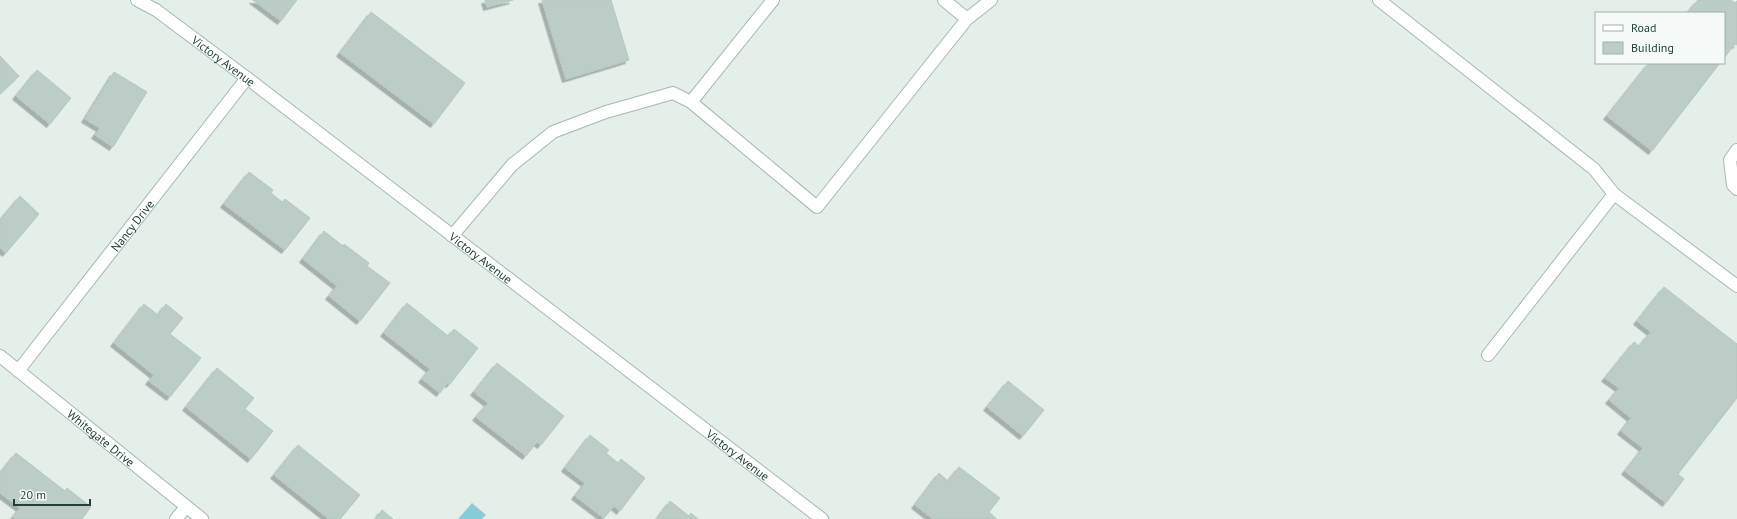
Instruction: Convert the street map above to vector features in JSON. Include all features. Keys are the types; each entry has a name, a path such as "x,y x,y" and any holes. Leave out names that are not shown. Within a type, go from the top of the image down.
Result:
{"street":[{"name":"Victory Avenue","path":"137,0 156,10 246,78 822,519"},
{"path":"691,102 773,0"},
{"path":"944,0 967,19"},
{"path":"452,236 512,165 553,132 606,112 673,93 691,102 817,207 967,19 991,0"},
{"path":"1379,0 1594,169 1614,194 1737,286"},
{"name":"Nancy Drive","path":"18,371 246,78"},
{"path":"1737,150 1730,160 1733,185 1737,189"},
{"path":"1488,355 1614,194"},
{"name":"Whitegate Drive","path":"0,356 202,519"},
{"path":"176,519 186,507"}],"water":[{"path":"472,503 486,515 482,519 458,519"}],"building":[{"path":"253,0 297,0 281,21"},
{"path":"485,0 513,0 487,7"},
{"path":"542,0 611,0 629,60 566,79"},
{"path":"1698,0 1731,0 1735,3 1737,1 1737,45 1735,44 1725,57 1725,12 1688,12"},
{"path":"371,12 465,83 434,124 340,53"},
{"path":"0,56 19,76 0,94"},
{"path":"1648,64 1719,64 1652,151 1607,116"},
{"path":"37,70 71,98 50,124 16,96"},
{"path":"114,72 147,92 113,147 95,135 100,128 85,119"},
{"path":"249,172 273,190 271,193 282,202 285,199 310,218 285,250 224,204"},
{"path":"20,196 39,214 6,253 0,248 0,220"},
{"path":"324,231 343,246 344,244 369,263 367,266 390,283 360,321 329,296 337,286 303,259"},
{"path":"1664,287 1737,344 1737,398 1678,474 1684,479 1666,503 1625,471 1643,448 1621,431 1631,418 1609,400 1619,388 1605,378 1634,342 1639,346 1651,332 1637,321"},
{"path":"407,303 448,336 454,329 478,348 450,384 447,383 440,393 422,379 430,369 384,333"},
{"path":"144,304 158,315 166,304 183,318 170,334 201,358 170,397 149,381 154,375 114,343"},
{"path":"497,363 564,416 541,445 537,442 526,456 476,417 488,403 474,392"},
{"path":"217,368 254,398 245,409 273,431 251,459 186,407"},
{"path":"1008,381 1044,410 1023,436 987,407"},
{"path":"590,435 609,450 606,453 618,463 621,459 645,478 620,511 614,506 604,518 575,496 585,483 565,468"},
{"path":"298,445 360,495 340,519 329,519 274,475"},
{"path":"16,453 65,491 67,488 91,507 82,519 15,519 13,517 20,508 0,493 0,473"},
{"path":"959,467 1000,498 989,512 997,519 933,519 915,505 939,473 948,481"},
{"path":"670,501 689,516 691,513 698,519 657,519"},
{"path":"382,510 393,519 376,519"}]}
